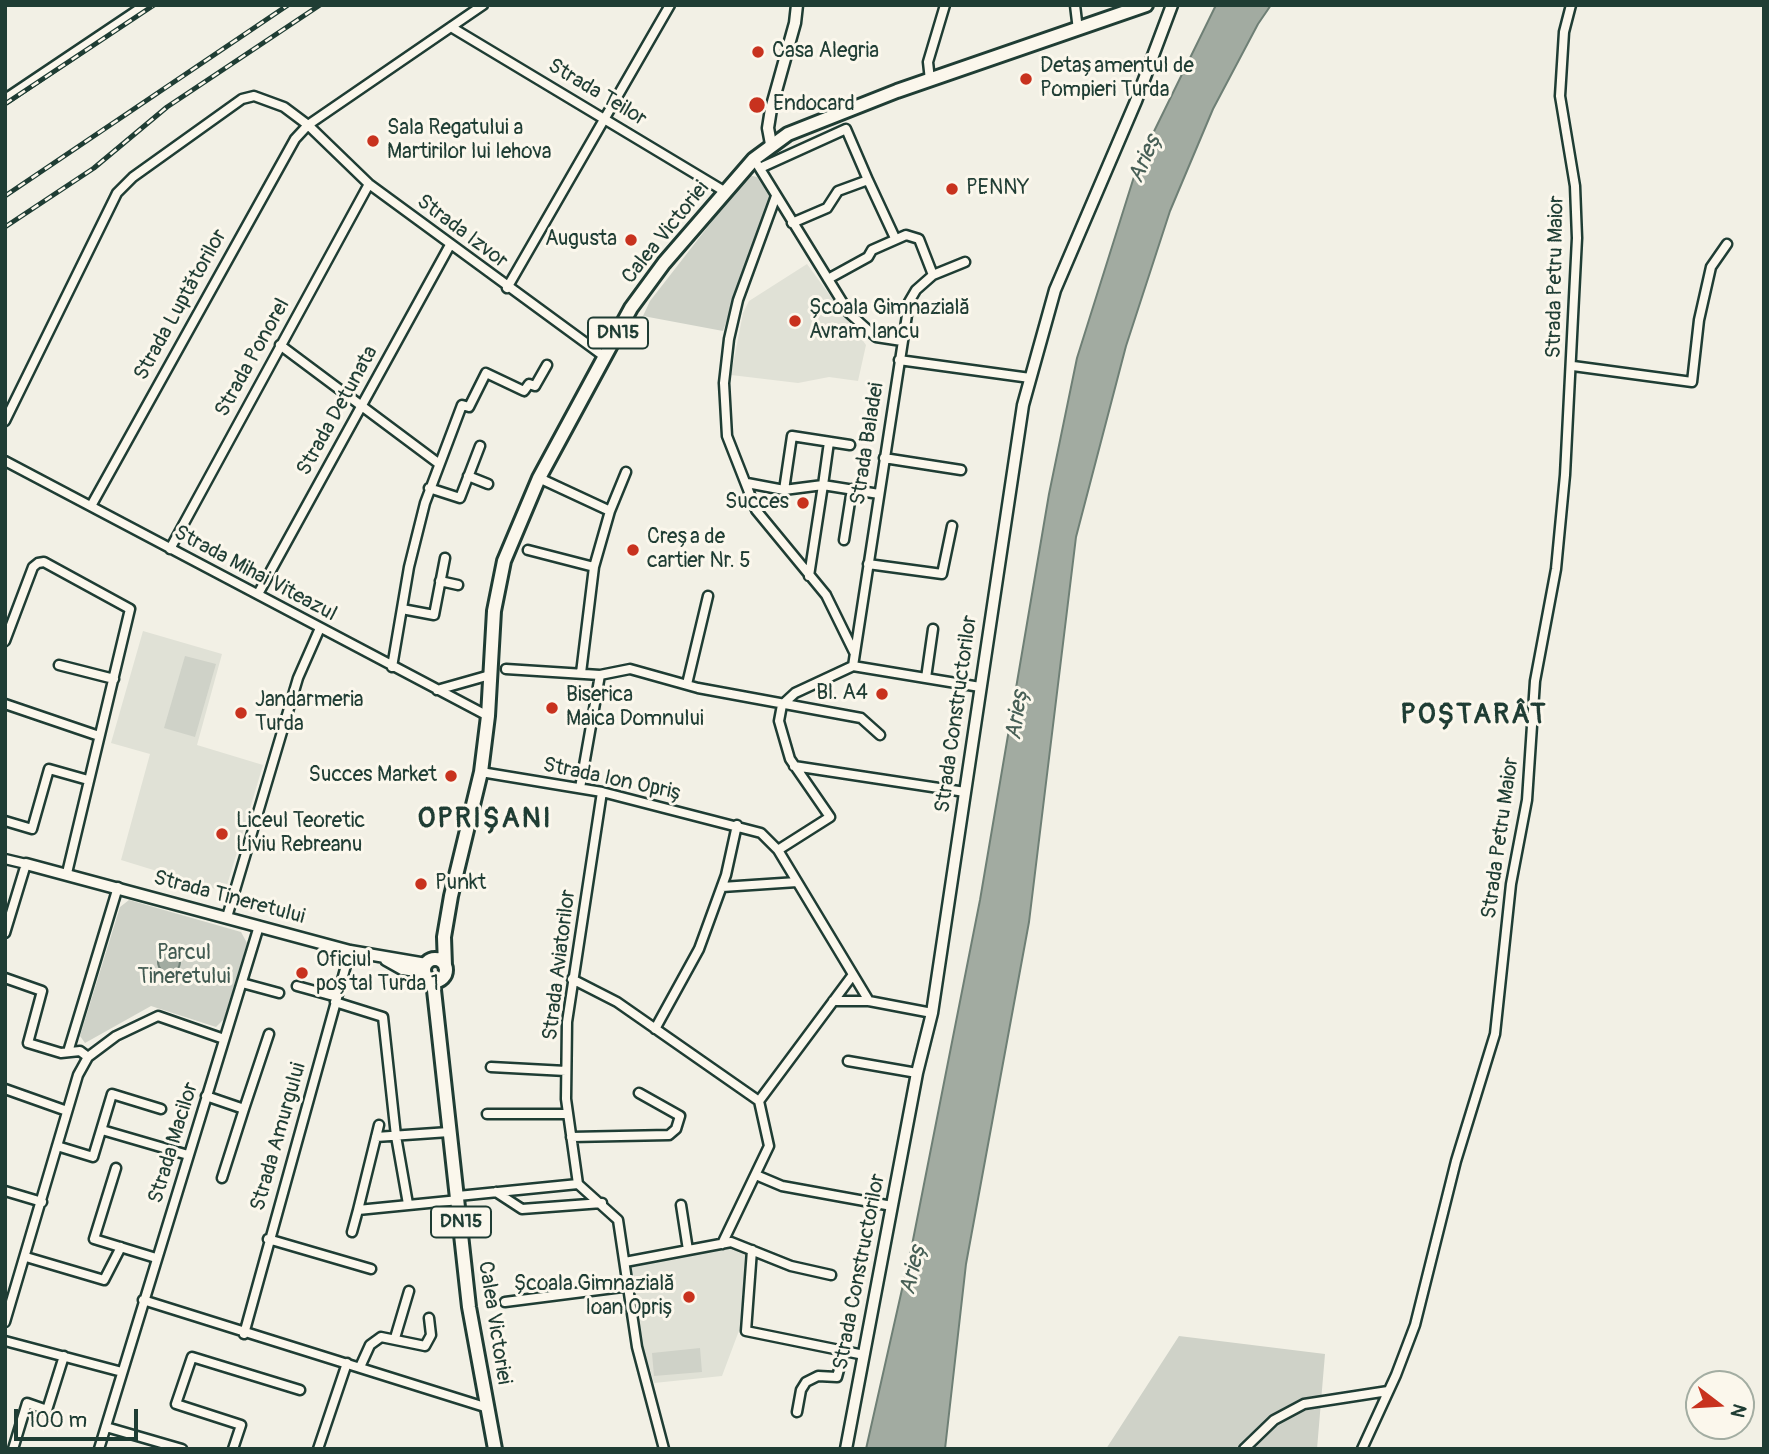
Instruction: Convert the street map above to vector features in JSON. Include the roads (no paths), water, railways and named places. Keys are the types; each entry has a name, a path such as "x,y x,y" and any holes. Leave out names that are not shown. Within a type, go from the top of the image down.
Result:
{"main road":[{"name":"Calea Victoriei","path":"495,1449 469,1307 434,970 444,937 481,772 488,716 494,611 504,561 539,478 648,285 724,191 757,164 771,144 826,117 1146,5"}],"street":[{"path":"5,99 145,5"},
{"path":"307,125 483,5"},
{"path":"507,288 670,5"},
{"path":"771,144 768,128 771,109 797,5"},
{"path":"930,80 928,62 946,5"},
{"path":"1075,5 1079,30"},
{"name":"Strada Constructorilor","path":"846,1449 917,1073 932,1013 980,687 1030,377 1055,290 1136,101 1172,5"},
{"name":"Strada Petru Maior","path":"1362,1449 1415,1325 1456,1161 1495,1034 1511,884 1527,800 1535,681 1556,569 1573,366 1575,186 1560,96 1564,32 1571,5"},
{"name":"Strada Teilor","path":"451,27 724,191"},
{"name":"Strada Izvor","path":"5,421 117,193 133,177 242,99 254,96 267,99 307,125 369,184 507,288 605,357"},
{"name":"Strada Luptătorilor","path":"91,506 202,301 295,139 307,125"},
{"path":"895,238 846,130 757,164 849,313 867,333 902,341"},
{"path":"792,223 827,208 838,191 868,180"},
{"name":"Strada Ponorel","path":"170,549 369,184"},
{"path":"776,196 738,300 724,374 727,436 756,510 826,595 855,652"},
{"path":"828,279 869,257 872,250 906,235 919,239 933,275 965,262"},
{"path":"1573,366 1692,382 1699,320 1711,267 1727,244"},
{"name":"Strada Detunata","path":"258,594 450,245"},
{"name":"Strada Baladei","path":"853,666 911,296 933,275"},
{"path":"280,345 438,463"},
{"path":"899,360 1030,377"},
{"path":"393,667 402,609 429,488 462,405 469,408 486,373 524,391 529,384 535,386 547,365"},
{"path":"784,490 792,436 850,445"},
{"path":"809,576 829,442"},
{"path":"429,488 460,499 480,446"},
{"path":"884,458 961,470"},
{"name":"Strada Mihai Viteazul","path":"5,461 488,716"},
{"path":"582,673 594,567 610,512 626,472"},
{"path":"468,477 488,484"},
{"path":"539,478 610,512"},
{"path":"747,483 784,490 823,485 879,494"},
{"path":"844,540 852,489"},
{"path":"868,564 942,575 952,526"},
{"path":"528,550 594,567"},
{"path":"402,609 434,615 445,558"},
{"path":"5,642 33,567 44,562 130,609 67,873"},
{"path":"440,581 458,584"},
{"path":"687,684 708,596"},
{"path":"227,917 299,678 320,628"},
{"path":"926,678 933,629"},
{"path":"59,665 114,679"},
{"path":"869,1001 778,850 830,817 794,766 779,721 782,705 795,693 853,666 980,687"},
{"path":"506,669 600,675 630,668 687,684 860,719 880,735"},
{"path":"437,690 457,687 490,675"},
{"path":"580,788 600,675"},
{"path":"5,704 99,736"},
{"path":"794,766 965,792"},
{"path":"5,821 32,829 48,769 88,780"},
{"name":"Strada Ion Opriș","path":"481,772 602,792 737,825 761,833 778,850"},
{"name":"Strada Aviatorilor","path":"578,1184 568,1114 566,1071 572,979 602,792"},
{"path":"655,1029 699,949 722,887 737,825"},
{"name":"Strada Tineretului","path":"5,859 67,873 350,951 434,970"},
{"path":"5,933 26,864"},
{"path":"722,887 797,882"},
{"path":"68,1052 118,887"},
{"name":"Strada Macilor","path":"99,1449 259,926"},
{"name":"Strada Amurgului","path":"244,1334 268,1239 350,951"},
{"path":"759,1101 852,976"},
{"path":"5,978 42,991 28,1043 61,1053 80,1051 88,1057"},
{"path":"572,979 617,1002 759,1101 769,1146 722,1244"},
{"path":"242,983 279,993"},
{"path":"297,986 383,1017 396,1136 408,1204"},
{"path":"834,1001 869,1001 932,1013"},
{"path":"5,1322 9,1296 26,1257 78,1075 88,1057 116,1036 158,1016 224,1039"},
{"path":"222,1178 269,1034"},
{"path":"848,1061 917,1073"},
{"path":"491,1067 566,1071"},
{"path":"5,1089 67,1111"},
{"path":"571,1137 668,1135 676,1129 680,1116 639,1093"},
{"path":"57,1146 93,1157 112,1094 161,1109"},
{"path":"206,1097 244,1109"},
{"path":"487,1114 568,1114"},
{"path":"352,1232 379,1125"},
{"path":"102,1130 188,1155"},
{"path":"376,1137 449,1132"},
{"path":"116,1168 94,1239 156,1258"},
{"path":"756,1175 782,1186 892,1206"},
{"path":"358,1210 578,1184 618,1220 637,1347 664,1449"},
{"path":"5,1191 42,1202"},
{"path":"496,1192 522,1209 601,1203"},
{"path":"681,1205 688,1250"},
{"path":"268,1239 371,1269"},
{"path":"625,1262 722,1244 741,1244 791,1266 831,1275"},
{"path":"26,1257 104,1280 121,1247"},
{"path":"752,1250 746,1331 864,1355"},
{"path":"505,1302 629,1286"},
{"path":"395,1338 409,1291"},
{"path":"143,1300 244,1334 347,1363 488,1408"},
{"path":"360,1367 370,1345 381,1337 425,1346 431,1335 429,1318"},
{"path":"5,1341 122,1372"},
{"path":"797,1412 801,1390 806,1382 818,1376 837,1377 844,1351"},
{"path":"13,1449 27,1403 47,1410 65,1356"},
{"path":"233,1449 241,1425 176,1404 192,1357 300,1391"},
{"path":"318,1449 347,1363"},
{"path":"1244,1449 1274,1420 1304,1404 1388,1391"},
{"path":"106,1427 182,1449"}],"water":[{"name":"Arieș","path":"1216,5 1271,5 1213,109 1170,211 1126,346 1076,537 1029,922 966,1264 945,1449 866,1449 912,1245 980,900 1049,494 1077,358 1138,164"},
{"path":"169,951 177,954 180,962 177,970 169,973 161,970 158,962 161,954"}],"railway":[{"path":"5,104 154,5"},
{"path":"5,196 288,5"},
{"path":"5,227 94,168 167,107 320,5"}],"place":[{"name":"Casa Alegria","path":"758,52"},
{"name":"Detașamentul de Pompieri Turda","path":"1026,79"},
{"name":"Endocard","path":"757,105"},
{"name":"Sala Regatului a Martirilor lui Iehova","path":"373,141"},
{"name":"PENNY","path":"952,189"},
{"name":"Augusta","path":"631,240"},
{"name":"Școala Gimnazială Avram Iancu","path":"795,321"},
{"name":"Succes","path":"803,503"},
{"name":"Creșa de cartier Nr. 5","path":"633,550"},
{"name":"Bl. A4","path":"882,694"},
{"name":"Biserica Maica Domnului","path":"552,708"},
{"name":"Jandarmeria Turda","path":"241,713"},
{"name":"Succes Market","path":"451,776"},
{"name":"Liceul Teoretic Liviu Rebreanu","path":"222,834"},
{"name":"Punkt","path":"421,884"},
{"name":"Oficiul poștal Turda 1","path":"302,973"},
{"name":"Școala Gimnazială Ioan Opriș","path":"689,1297"}],"district":[{"name":"POȘTARÂT","path":"1474,716"},
{"name":"OPRIȘANI","path":"485,820"}],"park label":[{"name":"Parcul Tineretului","path":"184,966"}]}
